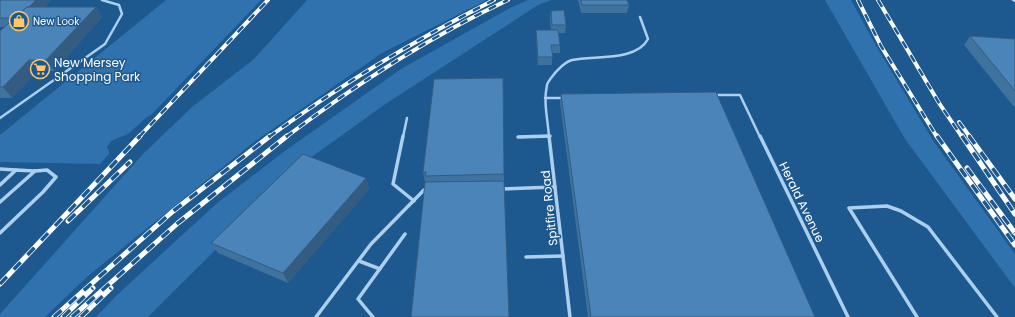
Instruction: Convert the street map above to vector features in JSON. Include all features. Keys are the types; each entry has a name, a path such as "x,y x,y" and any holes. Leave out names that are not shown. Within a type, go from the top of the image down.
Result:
{"lane":[{"path":"0,118 105,44 122,14 119,4 102,0"},
{"name":"Spitfire Road","path":"570,317 546,98 547,83 563,64 572,60 613,57 636,50 645,45 648,39 640,17"},
{"name":"Herald Avenue","path":"708,96 740,95 848,317"},
{"path":"546,98 569,98"},
{"path":"407,118 394,184 414,200"},
{"path":"518,137 550,136"},
{"path":"0,202 35,171 41,168 53,172 56,177 0,233"},
{"path":"0,169 35,171"},
{"path":"0,185 16,170"},
{"path":"493,189 555,187"},
{"path":"316,317 371,244 424,190 431,190"},
{"path":"917,317 849,208 887,206 901,211 928,227 997,317"},
{"path":"373,317 358,299 405,234"},
{"path":"526,257 563,256"},
{"path":"359,261 380,269"}],"shaded area":[{"path":"166,0 261,0 151,115 128,134 111,141 107,147 109,154 100,164 0,162 0,135"},
{"path":"307,0 487,0 382,53 254,142 88,276 45,317 0,317 0,314 143,154 192,107 254,59"},
{"path":"528,0 552,0 538,5 384,105 302,164 148,317 96,317 118,294 216,204 282,153 401,69 510,8"},
{"path":"825,0 851,0 876,46 934,142 1015,254 1015,288 905,139"}],"building":[{"path":"0,0 36,0 15,18 0,18"},
{"path":"581,0 627,0 629,5 582,5"},
{"path":"27,7 96,7 46,60 29,60 3,87 0,87 0,31"},
{"path":"564,10 566,25 552,25 551,11"},
{"path":"536,30 558,30 560,45 551,45 553,57 538,57"},
{"path":"970,36 1015,39 1015,91"},
{"path":"503,78 504,174 425,176 426,172 423,172 434,79"},
{"path":"716,92 815,317 591,317 561,94"},
{"path":"303,154 366,178 283,273 211,243"},
{"path":"504,181 509,317 411,317 425,182"}],"railway":[{"path":"139,137 268,0"},
{"path":"269,137 323,99 378,64 494,0"},
{"path":"286,137 393,63 479,14 508,0"},
{"path":"858,0 881,46 937,137"},
{"path":"878,0 939,103 962,137"},
{"path":"959,122 970,137"},
{"path":"0,284 140,136"},
{"path":"54,317 172,212 270,136"},
{"path":"72,317 178,223 287,136"},
{"path":"937,136 1015,245"},
{"path":"962,136 1015,214"},
{"path":"969,136 1015,199"},
{"path":"68,221 130,162"},
{"path":"967,168 1015,233"},
{"path":"63,317 93,288"},
{"path":"81,317 111,288"}],"place":[{"name":"New Look","path":"19,21"},
{"name":"New Mersey Shopping Park","path":"40,69"}]}
